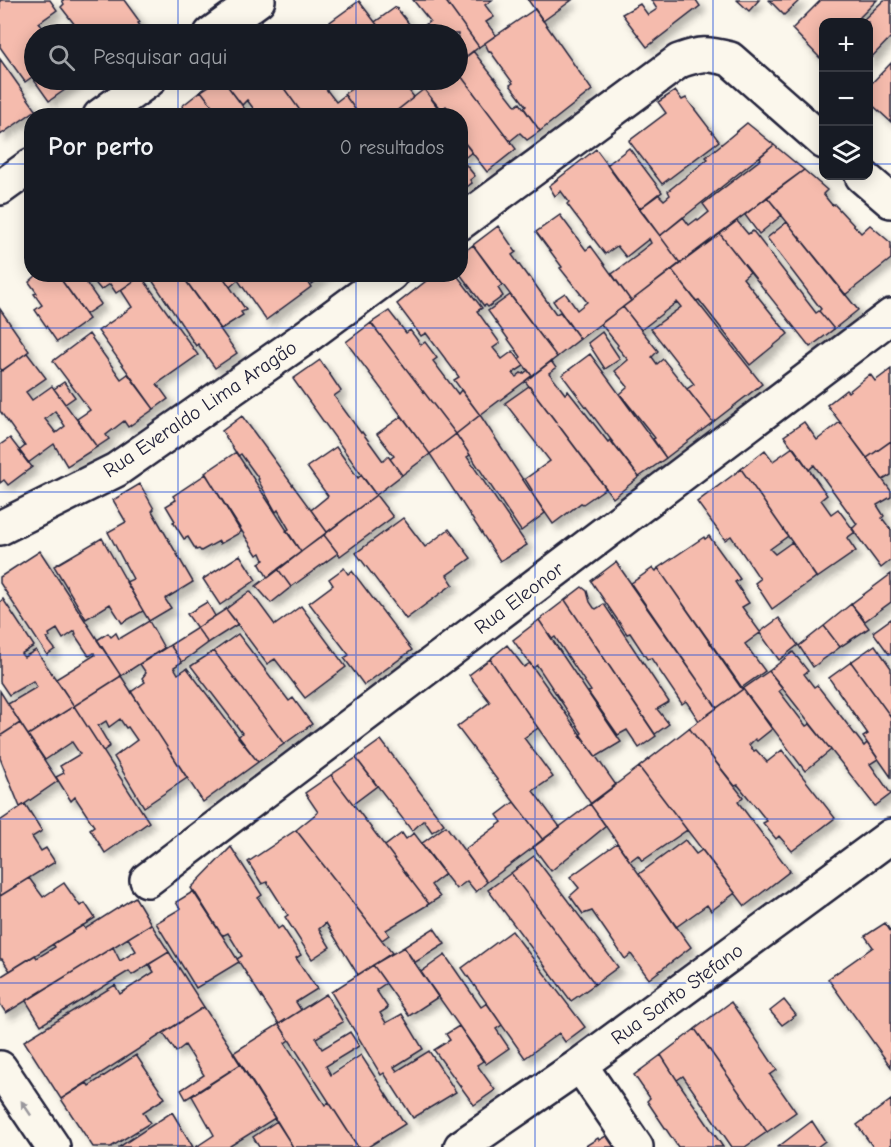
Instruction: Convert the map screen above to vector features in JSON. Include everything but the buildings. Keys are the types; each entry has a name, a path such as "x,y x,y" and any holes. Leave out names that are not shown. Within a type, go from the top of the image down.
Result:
{"street":[{"path":"225,24 258,0"},
{"path":"468,217 679,62 695,55 711,54 730,59 819,138"},
{"path":"111,108 135,90"},
{"path":"0,188 24,171"},
{"path":"867,180 891,201"},
{"name":"Rua Everaldo Lima Aragão","path":"0,528 116,470 299,342 380,282"},
{"name":"Rua Eleonor","path":"147,880 891,316"},
{"name":"Rua Santo Stefano","path":"461,1147 580,1065 891,836"},
{"path":"580,1065 636,1147"},
{"path":"0,1068 53,1147"}]}
